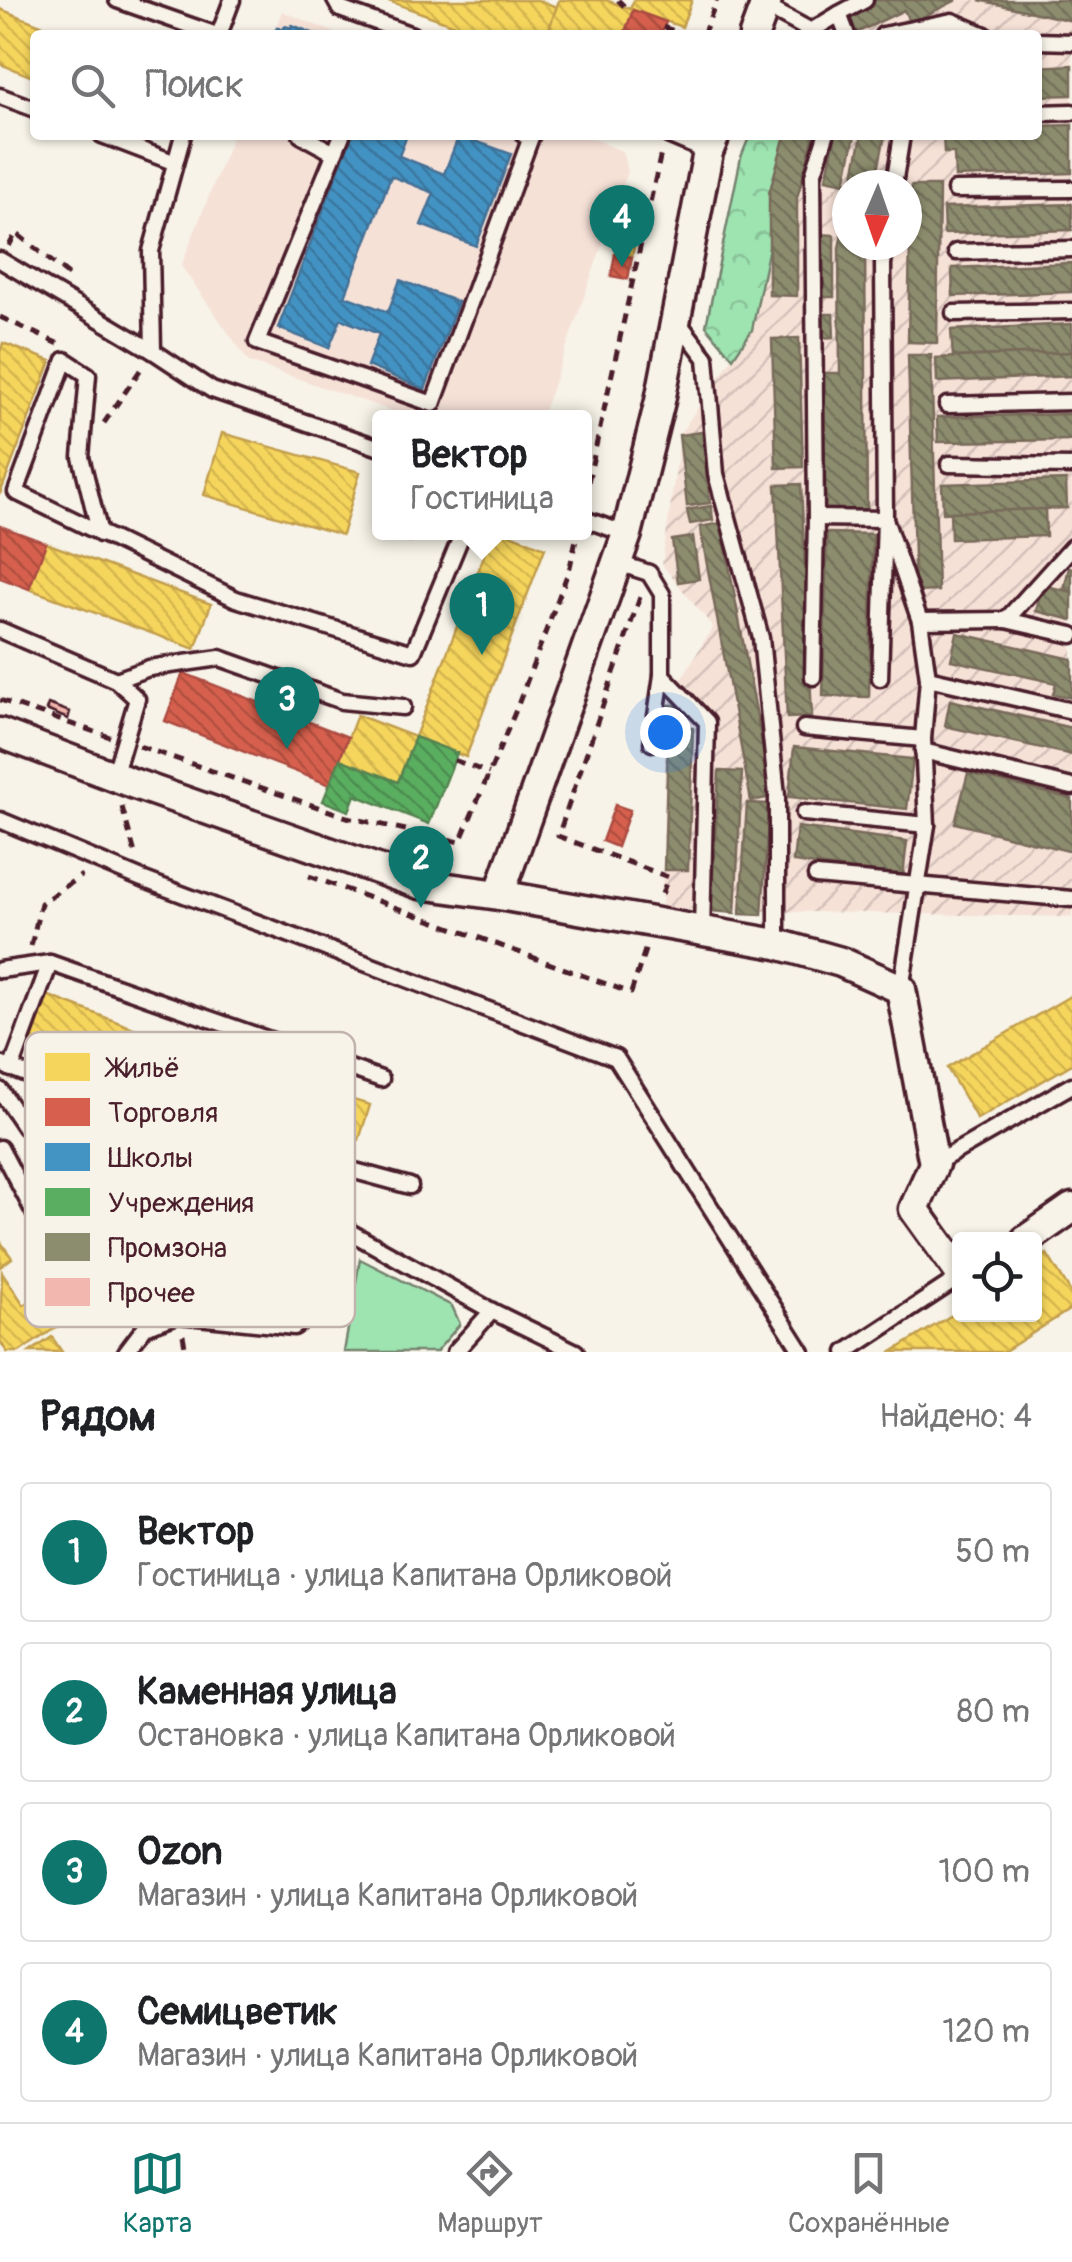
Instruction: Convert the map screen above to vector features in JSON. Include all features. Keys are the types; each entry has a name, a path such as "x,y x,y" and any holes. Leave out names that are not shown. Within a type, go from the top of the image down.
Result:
{"street":[{"path":"756,30 768,2"},
{"path":"498,894 627,534 660,401 712,143"},
{"path":"0,733 420,884 498,894 777,944 841,962 901,989 934,1164 914,1209 952,1264"},
{"path":"1038,1232 1072,1208"}],"lane":[{"path":"117,0 204,30"},
{"path":"220,30 232,0"},
{"path":"335,0 340,9 398,30"},
{"path":"813,30 865,0"},
{"path":"768,2 810,30"},
{"path":"839,14 844,30"},
{"path":"908,30 952,21 973,30"},
{"path":"1042,40 1072,42"},
{"path":"0,96 30,107"},
{"path":"1042,114 1072,112"},
{"path":"115,140 173,162"},
{"path":"153,351 151,251 181,140"},
{"path":"310,140 334,154"},
{"path":"340,140 257,342 433,404 529,140"},
{"path":"813,677 816,518 812,175 824,140"},
{"path":"896,170 901,140"},
{"path":"954,190 1072,188"},
{"path":"956,252 1072,249"},
{"path":"0,260 212,390 372,445"},
{"path":"880,678 886,260"},
{"path":"954,313 1072,311"},
{"path":"676,319 706,358 716,474 762,638 777,796 777,944"},
{"path":"100,534 81,457 88,376 65,360 16,492 100,534 236,599 413,653 460,540"},
{"path":"947,405 1072,402"},
{"path":"949,464 1072,466"},
{"path":"816,518 885,519"},
{"path":"885,519 920,622 928,678 923,745 926,825 901,989"},
{"path":"592,522 627,534"},
{"path":"1006,620 1069,553"},
{"path":"618,563 648,573 662,594 662,675 652,743"},
{"path":"920,622 1006,620 1072,635"},
{"path":"0,630 116,680 137,699 114,776"},
{"path":"116,680 149,668 220,658 342,701 404,707"},
{"path":"662,675 707,722 702,932"},
{"path":"928,678 1072,712"},
{"path":"804,728 923,745 1072,788"},
{"path":"804,813 926,825"},
{"path":"0,820 142,879 616,1058 802,1352"},
{"path":"816,876 1072,899"},
{"path":"0,970 50,962 248,1032"},
{"path":"6,1067 50,962"},
{"path":"355,1070 381,1079"},
{"path":"934,1164 1072,1085"},
{"path":"0,1090 25,1128"},
{"path":"0,1148 25,1195"},
{"path":"355,1171 410,1186"},
{"path":"355,1235 576,1352"},
{"path":"846,1352 952,1280"},
{"path":"455,1352 492,1311"},
{"path":"126,1352 145,1327"}],"path":[{"path":"706,30 717,0"},
{"path":"663,28 669,30"},
{"path":"592,464 665,140"},
{"path":"16,233 84,287"},
{"path":"0,317 62,346 65,360"},
{"path":"81,457 153,351"},
{"path":"0,700 347,817 460,842 570,567 576,540"},
{"path":"648,573 558,836 668,877"},
{"path":"454,760 489,773"},
{"path":"122,807 142,879"},
{"path":"0,970 30,949 41,903 101,862"}],"shaded area":[{"path":"853,0 1072,0 1072,917 662,909 666,704 713,627 662,565 681,432 752,330 791,140 1042,140 1042,30 822,30"},
{"path":"282,11 328,30 275,30"},
{"path":"231,140 595,140 622,151 628,171 544,410 390,410 249,362 181,266"}],"green space":[{"path":"748,140 791,140 752,330 733,358 706,326 741,157"},
{"path":"360,1259 452,1306 460,1324 436,1352 344,1352 348,1327 355,1327"}],"building: Жильё":[{"path":"386,0 538,0 557,7 549,30 468,30"},
{"path":"559,0 606,0 633,10 626,30 549,30"},
{"path":"634,0 692,0 682,27 630,9"},
{"path":"0,9 53,30 30,30 30,76 0,64"},
{"path":"618,238 635,241 632,257 615,254"},
{"path":"3,343 51,361 0,494 0,352"},
{"path":"222,433 360,472 342,535 204,495"},
{"path":"490,540 525,540 545,548 466,757 415,737"},
{"path":"46,543 211,604 195,649 29,589"},
{"path":"357,715 415,737 398,782 340,759"},
{"path":"44,994 133,1028 132,1032 29,1032"},
{"path":"1072,995 1072,1064 977,1119 947,1068"},
{"path":"355,1100 370,1105 359,1140 355,1139"},
{"path":"0,1241 12,1258 0,1267"},
{"path":"1047,1254 1072,1294 1072,1308 1003,1352 892,1352 952,1315 952,1322 1042,1322 1042,1257"},
{"path":"2,1272 25,1304 25,1327 57,1327 19,1352 7,1352 0,1341"},
{"path":"52,1337 62,1352 30,1352"}],"building: Торговля":[{"path":"633,10 666,22 663,30 626,30"},
{"path":"615,254 632,257 628,279 611,276"},
{"path":"0,526 46,543 29,589 0,578"},
{"path":"183,673 348,737 330,785 165,721"},
{"path":"615,805 630,810 617,847 602,841"}],"building: Школы":[{"path":"350,140 405,140 399,156 444,174 457,140 473,140 511,154 476,246 421,225 434,193 391,176 345,296 388,312 400,280 458,302 425,389 367,366 379,334 341,319 329,348 278,328"}],"building: Учреждения":[{"path":"415,737 457,753 429,824 355,795 349,811 323,801 340,759 398,782"}],"building: Промзона":[{"path":"874,0 957,0 910,23 904,10 862,30 854,30 846,13"},
{"path":"979,0 1072,0 1072,21"},
{"path":"1072,65 1072,95 1042,96 1042,67"},
{"path":"1072,125 1072,173 955,177 954,153 944,153 943,140 1042,140 1042,126"},
{"path":"784,140 813,140 797,198 797,296 769,295 769,194"},
{"path":"835,140 854,140 848,170 832,170 832,180 826,179"},
{"path":"861,140 884,140 878,170 855,170"},
{"path":"922,186 939,186 937,343 908,342 910,260 922,260"},
{"path":"1072,204 1072,230 944,234 943,208"},
{"path":"818,234 832,235 834,297 818,297"},
{"path":"839,260 865,260 867,513 822,513 821,373 840,373"},
{"path":"1072,263 1072,292 953,296 952,268"},
{"path":"819,314 833,314 834,337 820,338"},
{"path":"1072,324 1072,352 953,357 951,330"},
{"path":"799,338 803,467 776,468 772,339"},
{"path":"1072,352 1072,376 937,382 936,358"},
{"path":"908,355 931,355 938,591 915,592"},
{"path":"1072,414 1072,440 938,442 937,417"},
{"path":"702,432 710,503 687,506 679,435"},
{"path":"1066,480 1067,508 943,513 942,484"},
{"path":"801,484 812,717 787,718 776,485"},
{"path":"711,506 713,520 690,524 687,510"},
{"path":"1045,509 1046,536 951,539 950,512"},
{"path":"721,523 772,797 751,801 700,527"},
{"path":"827,533 873,534 869,697 823,696"},
{"path":"693,537 699,579 678,582 672,540"},
{"path":"1069,567 1072,568 1072,592 1064,590"},
{"path":"1042,585 1072,592 1072,620 1036,611"},
{"path":"957,633 1072,659 1072,698 1053,694 1056,683 951,660"},
{"path":"950,700 1072,728 1072,755 945,726"},
{"path":"669,705 685,705 684,727 693,728 688,870 664,870"},
{"path":"794,747 913,759 907,809 789,797"},
{"path":"719,771 742,772 735,913 711,911"},
{"path":"968,773 1072,799 1072,852 955,823"},
{"path":"747,803 769,804 762,915 740,914"},
{"path":"797,827 907,841 903,876 793,862"}],"building: Прочее":[{"path":"48,704 70,712 68,719 46,710"}],"place":[{"name":"Семицветик","path":"622,267"},
{"name":"Вектор","path":"482,655"},
{"name":"Ozon","path":"287,749"},
{"name":"Каменная улица","path":"421,908"}]}
